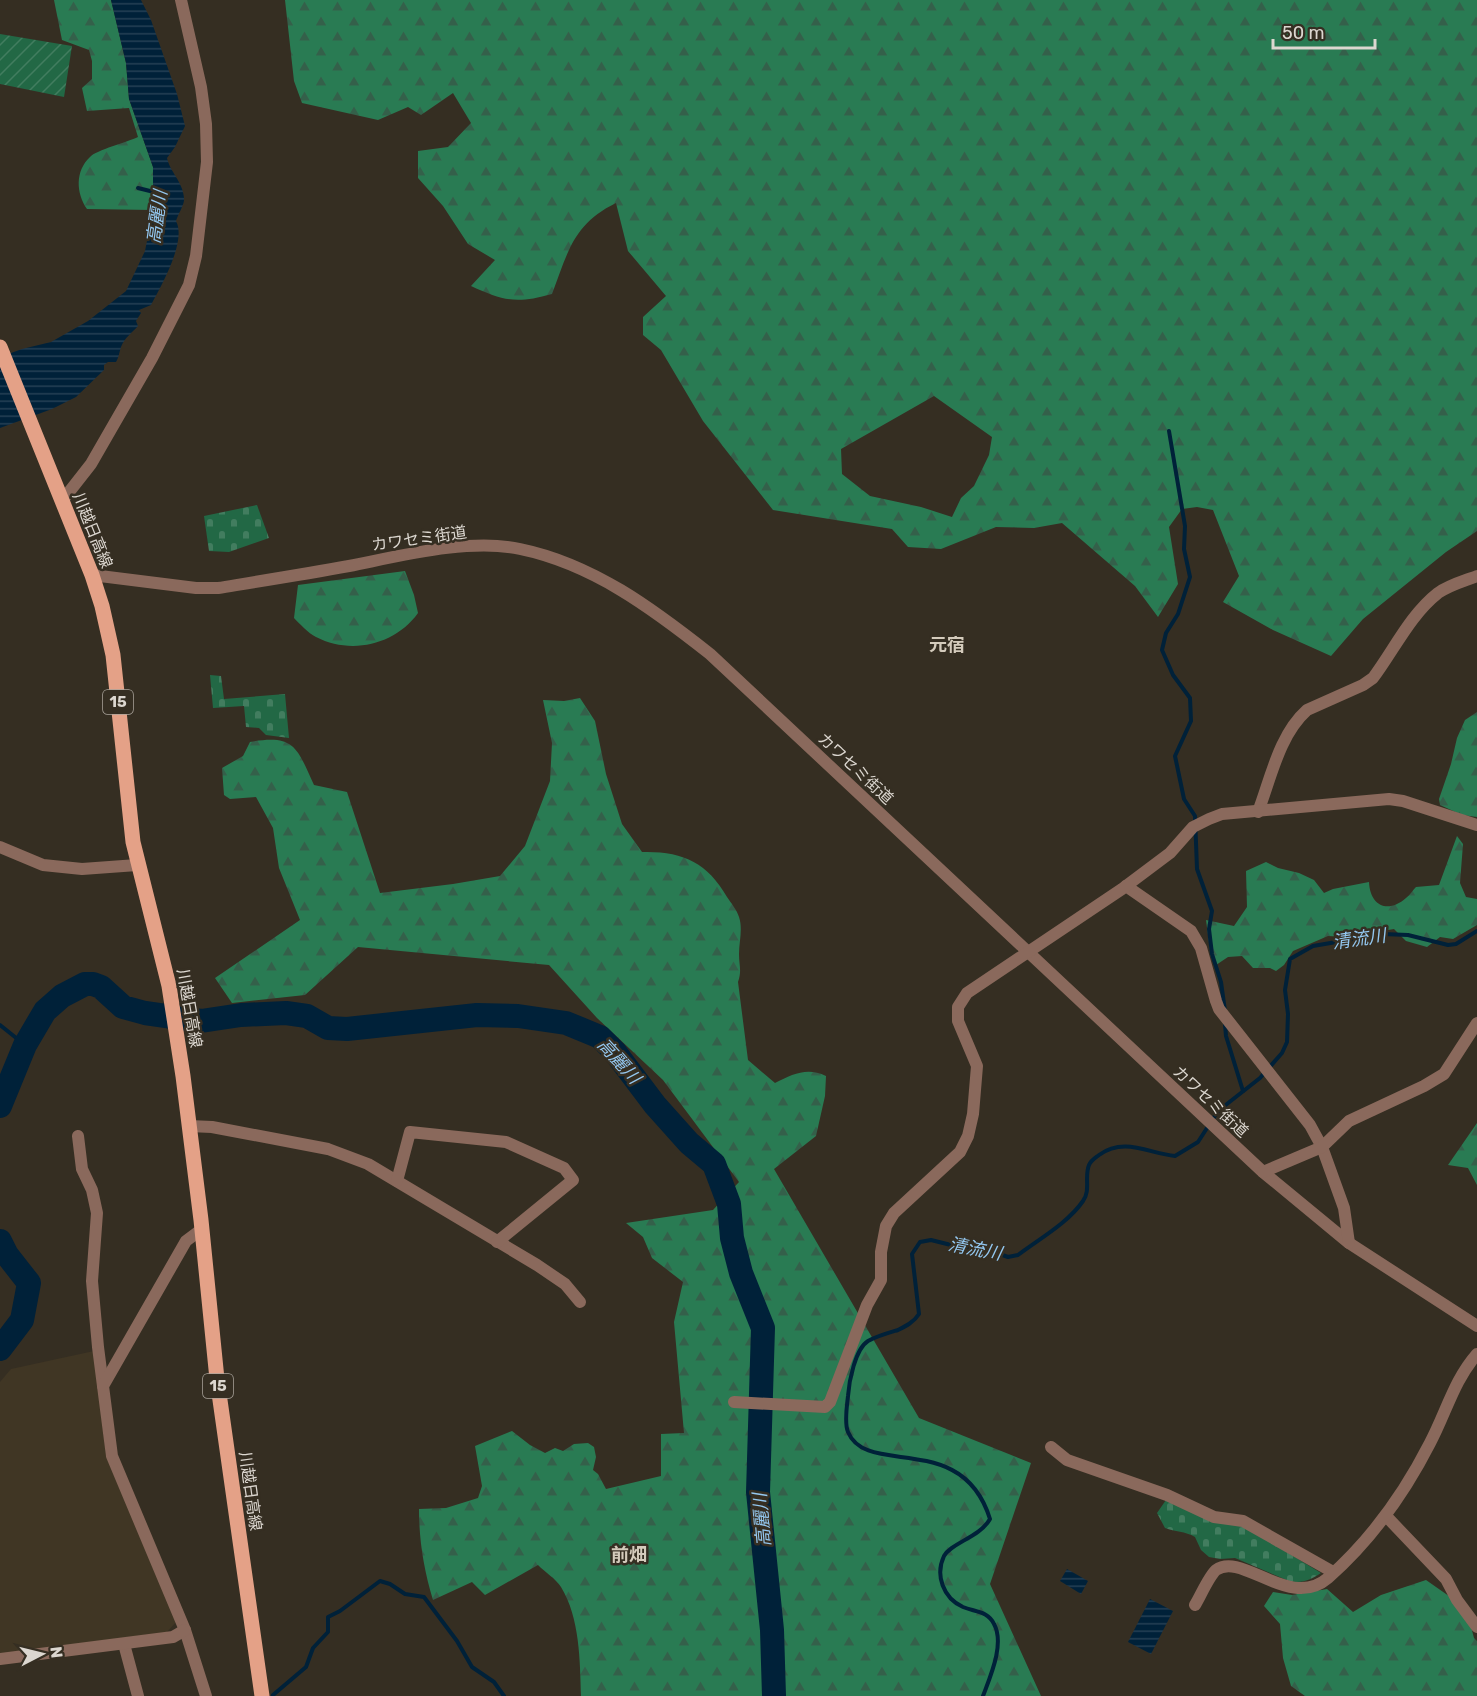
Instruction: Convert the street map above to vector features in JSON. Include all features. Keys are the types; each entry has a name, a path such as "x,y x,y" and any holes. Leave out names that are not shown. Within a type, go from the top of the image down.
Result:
{"main road":[{"name":"川越日高線","path":"0,346 92,575 102,606 113,655 124,776 137,865 169,986 183,1076 218,1379 262,1696"}],"street":[{"path":"62,501 91,464 152,358 189,285 196,256 207,162 206,124 201,87 181,0"},
{"name":"カワセミ街道","path":"92,575 196,588 218,588 428,551 490,546 518,548 541,554 580,568 616,587 662,616 710,654 1263,1172 1349,1243 1477,1326"},
{"path":"1258,812 1285,740 1300,716 1307,710 1363,685 1373,678 1415,617 1426,605 1440,592 1477,576"},
{"path":"734,1402 825,1407 831,1402 867,1305 880,1280 880,1252 889,1221 894,1213 960,1152 968,1136 973,1114 977,1066 958,1021 958,1007 967,993 1126,886 1170,853 1193,828 1222,814 1389,799 1403,801 1477,825"},
{"path":"0,847 43,865 82,869 137,865"},
{"path":"1126,886 1191,931 1201,948 1215,1001 1310,1125 1322,1147 1344,1208 1349,1243"},
{"path":"1263,1172 1322,1147 1349,1121 1424,1086 1444,1074 1477,1023"},
{"path":"189,1126 212,1127 328,1149 368,1164 537,1264 565,1284 580,1302"},
{"path":"397,1181 410,1132 506,1142 564,1168 573,1180 497,1242"},
{"path":"78,1136 82,1169 92,1190 97,1213 92,1281 112,1456 185,1630 206,1696"},
{"path":"103,1386 186,1241 202,1229"},
{"path":"1195,1605 1214,1572 1223,1566 1234,1566 1292,1588 1310,1586 1327,1579 1363,1545 1386,1516 1431,1443 1444,1409 1466,1366 1477,1354"},
{"path":"1051,1447 1067,1460 1167,1495 1214,1517 1244,1521 1333,1572"},
{"path":"1386,1516 1446,1580 1457,1600 1477,1627"},
{"path":"0,1659 173,1637 185,1630"},
{"path":"124,1644 138,1696"}],"shaded area":[{"path":"94,1351 106,1456 176,1622 167,1632 0,1654 0,1382 11,1369"}],"green space":[{"path":"54,0 111,0 126,63 129,99 153,167 153,210 87,209 83,203 79,189 80,175 90,157 138,137 129,108 87,111 82,88 92,79 92,61 89,50 62,40"},
{"path":"285,0 1477,0 1477,531 1446,552 1363,619 1331,656 1273,630 1223,602 1239,576 1213,510 1197,507 1182,509 1169,527 1178,584 1158,617 1135,586 1062,523 1034,528 996,527 941,549 908,547 892,529 773,510 703,421 661,350 643,335 643,317 666,296 628,251 616,203 590,220 581,230 568,252 552,294 519,300 493,295 471,286 495,260 468,244 443,206 418,178 418,151 448,147 471,123 453,93 421,115 408,107 378,120 302,103 294,81","holes":["934,396 992,437 989,455 974,486 961,498 952,517 921,507 870,496 842,474 841,449"]},
{"path":"0,34 72,46 64,97 0,84"},
{"path":"257,505 269,538 229,552 209,551 204,516"},
{"path":"405,571 418,613 397,633 385,639 358,646 329,642 313,635 294,618 298,585"},
{"path":"210,675 221,676 224,699 285,694 289,738 266,735 259,728 246,727 244,706 213,708"},
{"path":"580,698 595,721 606,774 622,824 642,852 681,857 702,867 719,885 738,914 741,931 738,982 748,1060 775,1083 794,1074 806,1072 826,1076 825,1096 816,1136 774,1169 919,1418 1031,1463 990,1584 1041,1696 581,1696 578,1640 572,1612 561,1587 538,1565 485,1595 472,1582 433,1600 423,1555 419,1509 446,1508 478,1498 482,1486 475,1446 512,1431 545,1453 555,1448 563,1451 574,1444 588,1443 594,1447 596,1457 593,1470 598,1474 606,1489 661,1476 661,1434 684,1433 674,1322 683,1282 652,1258 643,1237 626,1223 713,1210 739,1182 663,1080 597,1018 549,965 358,947 305,995 232,1003 215,978 300,920 279,868 273,828 256,797 230,799 224,795 222,768 243,756 250,742 277,740 286,742 298,753 314,785 347,792 380,893 500,876 525,846 550,781 552,743 543,700 564,701"},
{"path":"1477,712 1477,817 1462,815 1440,805 1439,799 1457,738 1465,720"},
{"path":"1457,836 1463,844 1460,883 1466,897 1477,899 1477,925 1453,939 1440,937 1427,947 1406,941 1394,929 1346,937 1328,936 1293,951 1284,965 1276,971 1270,968 1253,968 1242,956 1228,957 1216,965 1211,957 1206,920 1234,926 1247,907 1246,871 1266,862 1314,880 1324,893 1369,882 1376,902 1393,906 1406,898 1416,887 1439,885"},
{"path":"1477,1123 1477,1185 1468,1168 1448,1165"},
{"path":"1166,1500 1242,1525 1321,1573 1306,1581 1294,1582 1235,1558 1209,1557 1201,1550 1195,1537 1165,1528 1157,1513"},
{"path":"1426,1580 1466,1608 1474,1638 1477,1641 1477,1696 1305,1696 1291,1686 1283,1658 1280,1624 1264,1606 1273,1592 1292,1595 1327,1589 1353,1612 1381,1595"}],"water":[{"path":"111,0 141,0 151,20 177,94 185,126 167,158 184,198 176,221 178,240 176,251 151,305 139,310 141,313 136,321 138,326 123,344 116,362 108,362 104,365 104,370 76,397 52,409 0,428 0,357 51,342 88,321 126,291 145,251 153,210 153,167 129,99 126,63"},
{"path":"1067,1569 1088,1581 1081,1594 1060,1581"},
{"path":"1150,1599 1173,1611 1151,1654 1128,1642"}],"waterway":[{"path":"138,188 158,193"},
{"path":"1169,431 1185,526 1184,549 1190,577 1178,614 1166,633 1162,650 1173,675 1190,698 1191,721 1175,756 1184,799 1195,816 1197,869 1212,911 1209,929 1212,954 1221,982 1225,1011"},
{"name":"清流川","path":"983,1696 997,1651 997,1632 988,1617 981,1612 963,1607 950,1598 943,1585 940,1571 941,1563 948,1551 980,1531 990,1519 977,1491 959,1474 938,1464 874,1452 858,1445 847,1428 846,1414 850,1383 863,1345 879,1336 904,1327 919,1314 912,1254 920,1242 931,1240 963,1248 980,1247 1008,1257 1018,1255 1061,1224 1077,1209 1087,1192 1089,1165 1099,1155 1118,1147 1127,1147 1175,1156 1198,1142 1218,1111 1260,1078 1282,1053 1287,1042 1288,1014 1285,990 1290,959 1313,946 1383,934 1408,935 1448,945 1456,944 1477,931"},
{"name":"高麗川","path":"0,1106 25,1045 45,1011 62,996 85,984 101,987 123,1007 145,1013 201,1021 241,1015 286,1013 307,1016 328,1028 347,1029 477,1015 518,1016 566,1023 600,1037 615,1052 655,1105 689,1143 714,1164 729,1204 732,1238 741,1273 763,1328 758,1492 772,1630 774,1696"},
{"path":"1225,1024 1226,1036 1243,1091"},
{"path":"0,1025 25,1045"},
{"name":"高麗川","path":"0,1241 7,1255 29,1283 22,1320 0,1349"},
{"path":"273,1695 306,1667 313,1648 328,1632 328,1617 340,1611 380,1581 390,1584 405,1594 424,1597 457,1641 472,1667 494,1682 504,1696"}],"district":[{"name":"元宿","path":"947,645"},
{"name":"前畑","path":"629,1555"}]}
